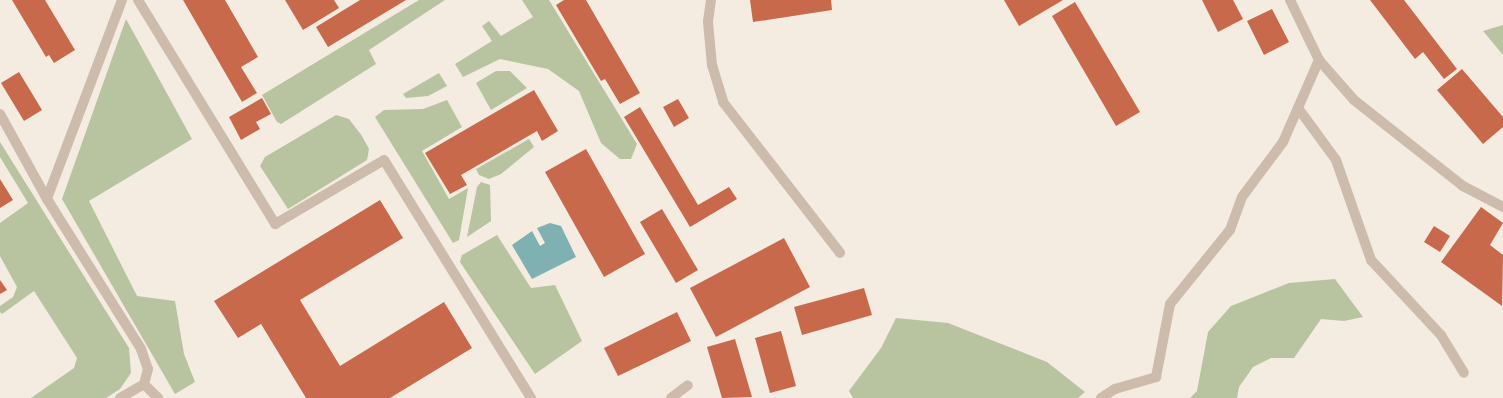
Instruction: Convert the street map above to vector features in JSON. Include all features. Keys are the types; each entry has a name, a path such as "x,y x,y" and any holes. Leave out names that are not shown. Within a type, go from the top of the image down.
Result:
{"street":[{"path":"47,199 122,0"},
{"path":"138,0 275,224 384,160 531,398"},
{"path":"711,0 708,22 712,66 724,102 840,253"},
{"path":"1290,0 1319,60 1354,100 1463,186 1503,207"},
{"path":"1101,398 1115,389 1156,377 1170,304 1230,230 1242,197 1283,142 1319,60"},
{"path":"1298,108 1336,160 1371,260 1441,335 1464,373"},
{"path":"0,114 47,199 141,349 148,369 144,384 120,398"},
{"path":"144,384 158,398"},
{"path":"671,398 688,385"}],"green space":[{"path":"419,0 445,0 369,50 376,64 281,124 277,122 262,95"},
{"path":"522,0 549,0 637,144 631,159 620,159 601,143 579,91 548,69 500,59 463,77 455,64 492,41 482,26 489,21 501,36 533,17"},
{"path":"126,19 192,139 89,201 137,296 175,301 184,354 195,382 175,394 62,199"},
{"path":"1503,25 1503,55 1483,31"},
{"path":"496,71 510,71 527,88 491,110 476,83"},
{"path":"439,73 447,86 428,96 406,98 403,94"},
{"path":"447,100 462,127 422,151 449,199 468,188 459,240 453,243 375,117 384,110 423,109"},
{"path":"336,115 349,119 362,136 369,149 367,160 288,209 260,166 265,157"},
{"path":"529,139 534,147 501,174 489,179 479,175 476,169"},
{"path":"0,142 129,348 131,373 120,389 106,398 31,398 74,368 77,358 34,291 2,314 0,312 0,306 13,297 17,287 0,256 0,223 28,203 0,157"},
{"path":"481,182 490,185 491,221 467,237 477,187"},
{"path":"497,235 531,288 555,285 582,341 535,374 460,262 462,255"},
{"path":"1335,279 1363,317 1344,321 1321,319 1294,358 1271,358 1253,367 1239,387 1237,398 1190,398 1197,391 1208,332 1231,306 1289,283"},
{"path":"896,318 948,323 1047,362 1085,392 1078,398 853,398 849,391 881,348"}],"water":[{"path":"550,223 561,226 576,257 532,279 512,245 532,231 540,246 545,243 537,228"}],"building":[{"path":"12,0 45,0 75,50 54,63 49,55 46,57"},
{"path":"183,0 225,0 258,57 241,67 257,93 242,102"},
{"path":"285,0 334,0 339,8 303,30"},
{"path":"360,0 406,0 328,47 316,27"},
{"path":"564,0 586,0 640,93 620,104 605,79 601,81 556,5"},
{"path":"750,0 831,0 832,10 753,22"},
{"path":"1004,0 1063,0 1019,26"},
{"path":"1202,0 1233,0 1243,19 1218,32"},
{"path":"1370,0 1404,0 1457,69 1444,79 1423,52 1415,59"},
{"path":"1075,2 1140,112 1116,126 1052,16"},
{"path":"1272,9 1289,42 1264,55 1247,21"},
{"path":"1462,69 1503,117 1503,127 1483,144 1437,90"},
{"path":"19,72 42,110 24,121 1,83"},
{"path":"534,90 558,131 542,141 537,131 461,175 467,185 450,194 425,153"},
{"path":"262,98 271,114 256,122 260,129 241,140 229,117"},
{"path":"678,99 689,118 674,127 663,107"},
{"path":"640,107 698,205 729,187 737,199 690,227 624,117"},
{"path":"586,149 645,254 604,277 545,172"},
{"path":"0,179 13,200 0,208"},
{"path":"380,200 403,238 300,300 340,366 444,302 472,348 390,398 306,398 261,324 238,338 214,301"},
{"path":"1481,207 1503,223 1490,245 1503,255 1502,306 1441,262"},
{"path":"662,209 698,270 676,283 640,222"},
{"path":"1434,226 1450,236 1440,252 1424,242"},
{"path":"784,238 810,287 716,337 690,288"},
{"path":"0,280 7,290 0,294"},
{"path":"864,288 872,315 802,335 794,307"},
{"path":"677,312 691,341 618,376 604,348"},
{"path":"781,331 796,386 770,393 755,338"},
{"path":"735,339 752,397 722,398 707,347"}]}
